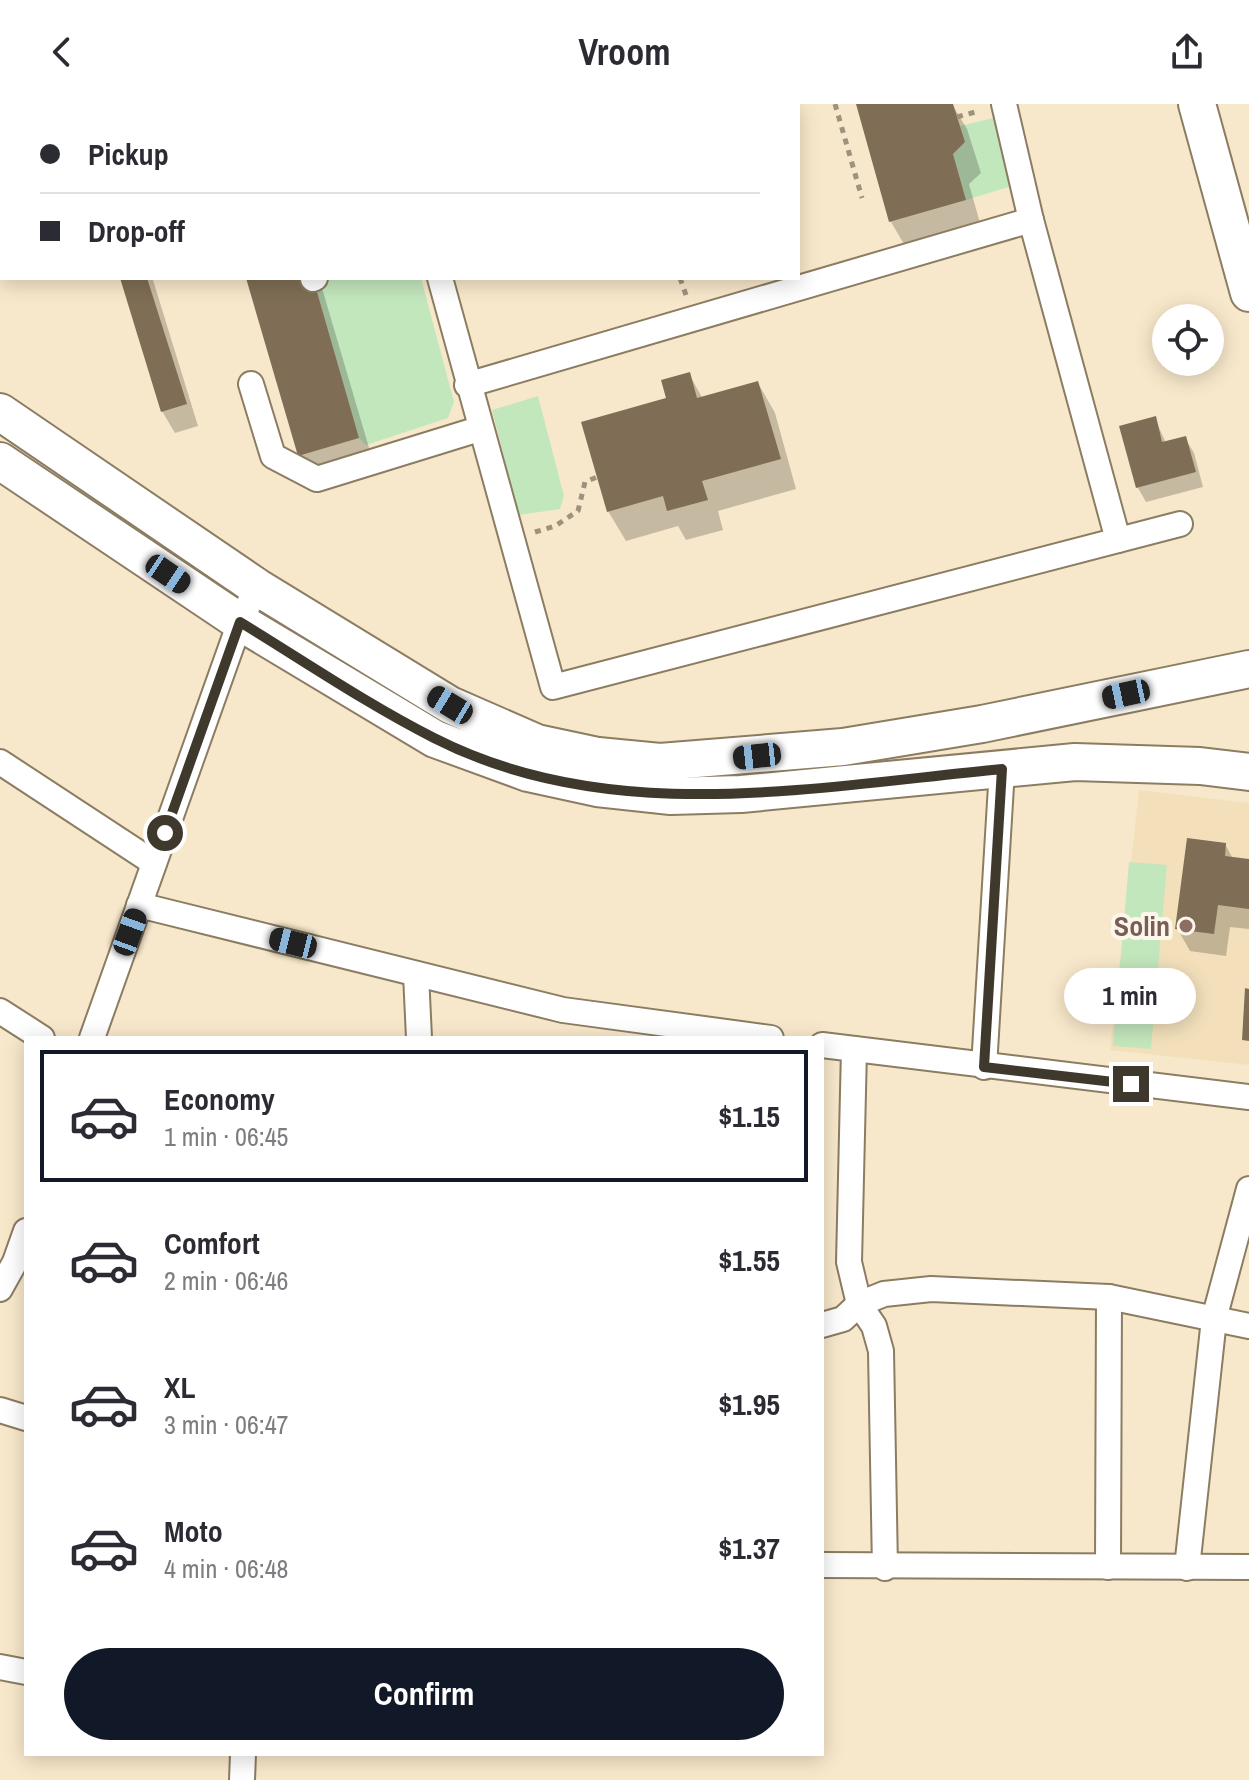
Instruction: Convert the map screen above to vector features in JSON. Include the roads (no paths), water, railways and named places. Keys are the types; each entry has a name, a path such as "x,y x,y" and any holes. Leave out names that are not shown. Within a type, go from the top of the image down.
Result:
{"main road":[{"path":"1197,104 1249,293"},
{"path":"0,412 257,587 450,705 537,743 598,756 660,762 843,747 982,724 1249,669"},
{"path":"0,461 240,622 435,739 528,773 597,788 671,796 741,794 1075,762 1200,766 1249,772"}],"street":[{"path":"1004,104 1031,220 1118,540"},
{"path":"467,385 1031,220"},
{"path":"441,280 479,429 553,687 1180,524"},
{"path":"251,384 273,456 317,479 479,429"},
{"path":"93,1036 240,622 257,587"},
{"path":"0,762 154,863"},
{"path":"984,1067 1002,769"},
{"path":"139,905 563,1010 756,1036"},
{"path":"416,974 419,1036"},
{"path":"0,1011 39,1036"},
{"path":"824,1045 1249,1097"},
{"path":"854,1049 849,1262 859,1304 874,1326 881,1351 885,1568"},
{"path":"1187,1568 1214,1319 1249,1189"},
{"path":"0,1289 8,1257 24,1234"},
{"path":"824,1324 843,1319 859,1304 884,1294 931,1289 1109,1297 1249,1326"},
{"path":"1108,1567 1109,1297"},
{"path":"0,1410 24,1417"},
{"path":"824,1565 885,1568 1249,1567"},
{"path":"0,1667 24,1672"},
{"path":"242,1780 243,1756"}],"place":[{"name":"Solin","path":"1186,926"}]}
